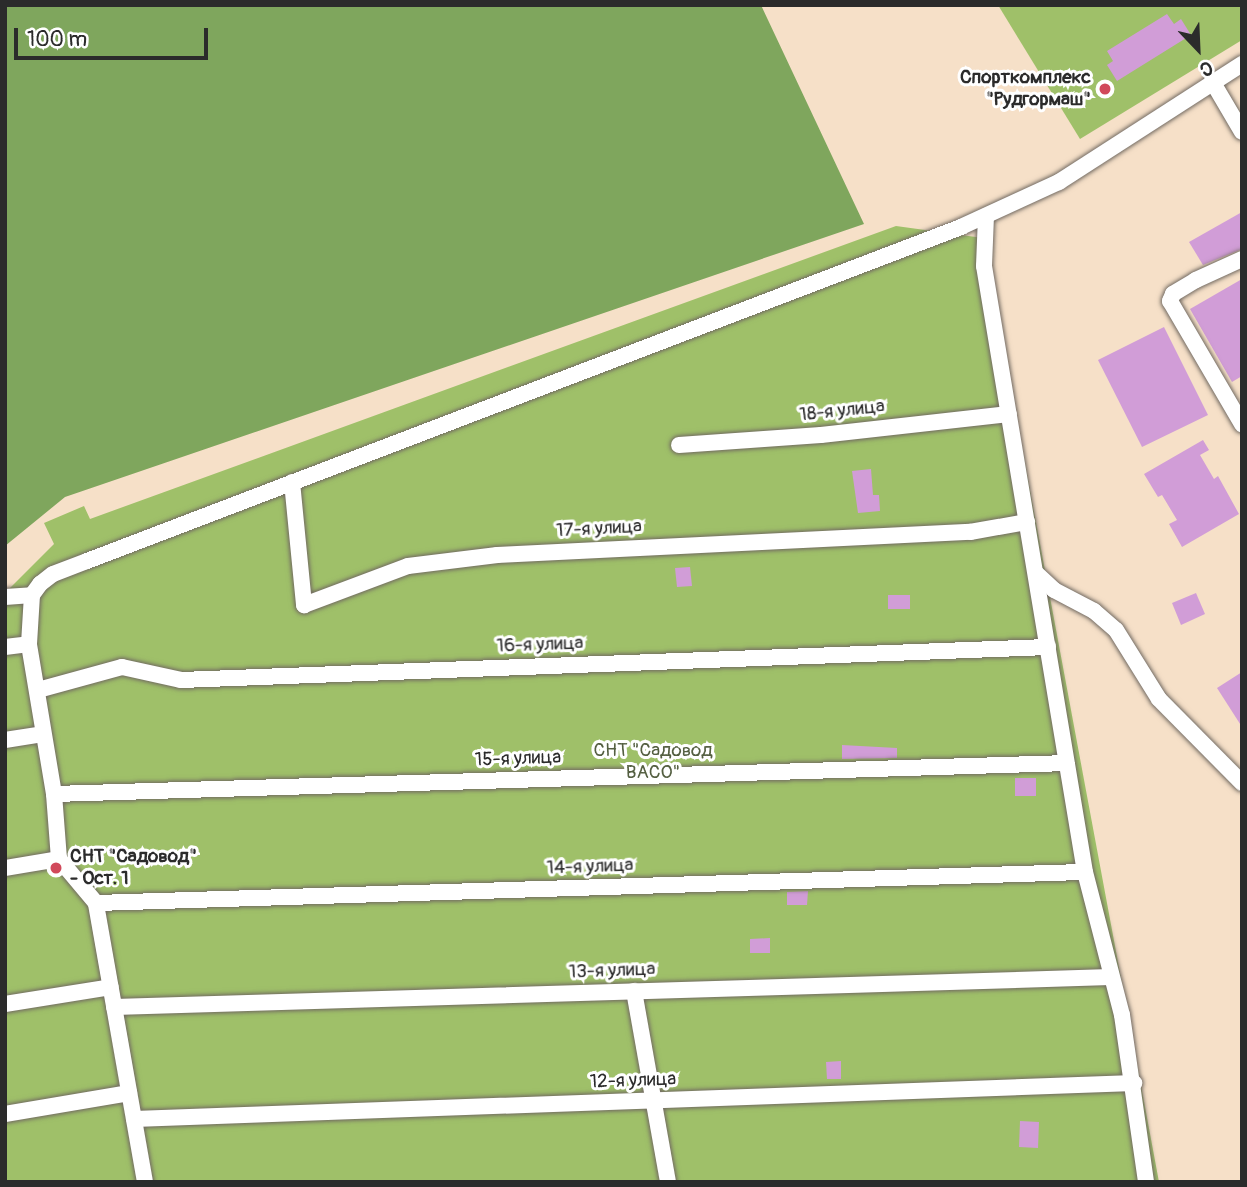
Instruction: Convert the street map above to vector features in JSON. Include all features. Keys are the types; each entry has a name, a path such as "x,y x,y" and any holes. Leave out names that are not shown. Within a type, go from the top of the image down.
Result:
{"street":[{"path":"5,597 32,595 53,574 986,215 1059,182 1242,64"},
{"path":"1212,81 1242,132"},
{"path":"986,215 985,266 1035,573 1085,872 1122,1015 1134,1083 1146,1182"},
{"path":"1242,259 1196,280 1172,294 1170,301 1242,424"},
{"name":"18-я улица","path":"679,445 821,435 1009,414"},
{"name":"17-я улица","path":"292,482 304,605 408,566 497,555 970,532 1027,522"},
{"path":"1035,573 1054,590 1094,611 1116,630 1159,699 1242,783"},
{"path":"32,595 29,644 54,794 59,859 96,903 145,1182"},
{"path":"5,647 29,644"},
{"name":"16-я улица","path":"38,690 122,667 181,680 1048,647"},
{"path":"5,740 44,734"},
{"name":"15-я улица","path":"54,794 1067,763"},
{"path":"5,867 59,859"},
{"name":"14-я улица","path":"96,903 1085,872"},
{"name":"13-я улица","path":"114,1007 1111,977"},
{"path":"5,1004 111,987"},
{"path":"634,991 668,1182"},
{"name":"12-я улица","path":"134,1119 1134,1083"},
{"path":"5,1114 129,1093"}],"green space":[{"path":"5,5 761,5 864,224 65,497 5,546"},
{"name":"Спорткомплекс \"Рудгормаш\"","path":"998,5 1242,5 1242,40 1080,139"},
{"name":"СНТ \"Садовод ВАСО\"","path":"896,226 983,238 1159,1182 5,1182 5,593 54,544 44,523 84,506 90,519"}],"building":[{"path":"1167,14 1174,24 1181,19 1191,35 1117,81 1107,65 1113,61 1107,51"},
{"path":"1242,212 1242,249 1203,265 1189,242"},
{"path":"1242,279 1242,376 1232,382 1190,309"},
{"path":"1164,327 1208,415 1142,447 1098,360"},
{"path":"1203,440 1209,450 1200,455 1214,479 1218,476 1239,514 1182,547 1169,524 1177,520 1162,495 1158,497 1144,474"},
{"path":"871,469 873,495 879,495 880,511 858,513 852,471"},
{"path":"690,567 692,586 677,587 675,568"},
{"path":"1196,593 1205,614 1181,625 1172,603"},
{"path":"888,595 910,595 910,609 888,609"},
{"path":"1242,672 1242,727 1217,688"},
{"path":"842,745 897,748 897,758 842,759"},
{"path":"1015,778 1036,778 1036,796 1015,796"},
{"path":"808,891 807,905 787,905 787,892"},
{"path":"770,938 770,953 750,953 750,939"},
{"path":"841,1061 841,1079 827,1079 826,1062"},
{"path":"1020,1121 1039,1122 1038,1148 1019,1147"}],"place":[{"name":"Спорткомплекс \"Рудгормаш\"","path":"1105,89"},
{"name":"СНТ \"Садовод\" - Ост. 1","path":"56,868"}]}
